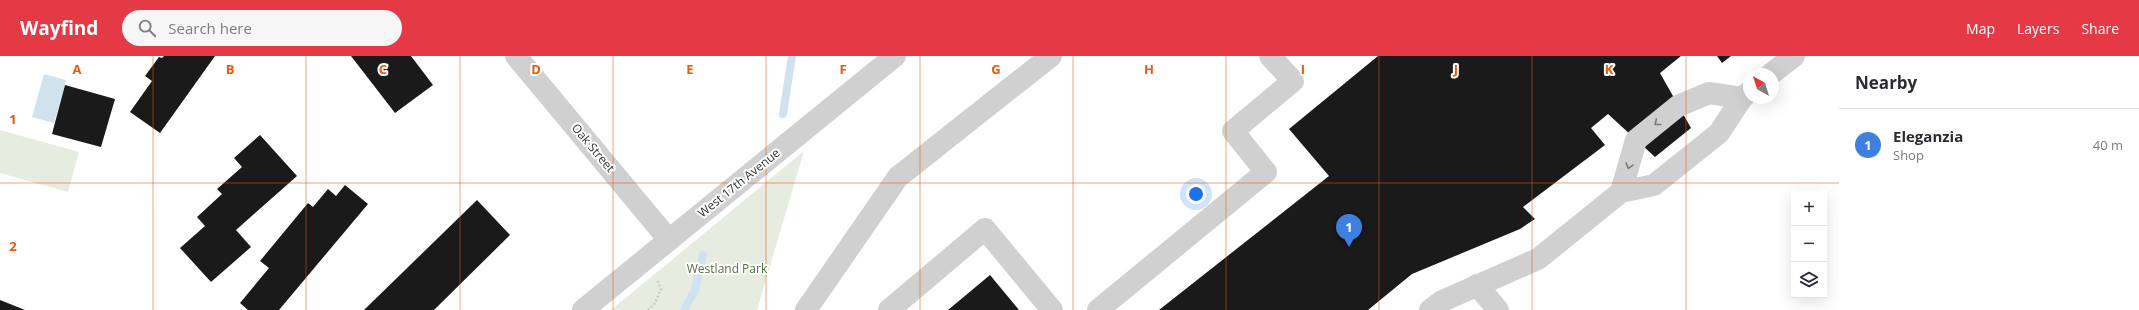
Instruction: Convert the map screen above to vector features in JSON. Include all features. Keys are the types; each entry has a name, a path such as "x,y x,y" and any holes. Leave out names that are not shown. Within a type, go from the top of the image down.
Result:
{"street":[{"name":"Oak Street","path":"516,56 669,240"},
{"name":"West 17th Avenue","path":"583,310 895,56"},
{"path":"806,310 898,177 1051,56"},
{"path":"1098,310 1266,172 1233,131 1293,81 1270,56"},
{"path":"1779,68 1794,56"},
{"path":"1621,192 1636,140 1678,106 1709,93 1743,95"},
{"path":"1430,310 1442,300 1538,258 1621,192 1654,186 1719,133 1743,98"},
{"path":"888,310 985,230 1052,310"},
{"path":"1477,285 1498,310"}],"green space":[{"path":"0,130 79,152 68,192 0,173"},
{"name":"Westland Park","path":"804,151 757,310 611,310"}],"water":[{"path":"44,74 66,80 54,123 32,117"}],"building":[{"path":"164,56 215,56 160,133 130,112 152,81 145,76 159,57 162,58"},
{"path":"351,56 411,56 433,85 395,113"},
{"path":"1378,56 1681,56 1660,73 1691,128 1655,157 1608,114 1591,128 1605,145 1523,207 1535,219 1520,229 1412,274 1368,310 1159,310 1329,176 1289,129"},
{"path":"1717,56 1731,56 1722,63"},
{"path":"65,85 115,99 101,147 52,134"},
{"path":"260,135 297,176 236,230 251,247 211,282 180,248 205,226 197,217 222,194 217,189 242,167 234,158"},
{"path":"345,185 368,204 279,310 248,310 240,303 269,268 260,261 308,203 313,207 328,189 336,196"},
{"path":"477,200 510,235 434,310 364,310"},
{"path":"990,275 1019,310 948,310"},
{"path":"0,300 25,310 0,310"}],"waterway":[{"path":"783,114 792,56"},
{"path":"684,310 695,290 703,255"}],"place":[{"name":"Eleganzia","path":"1349,247"}]}
